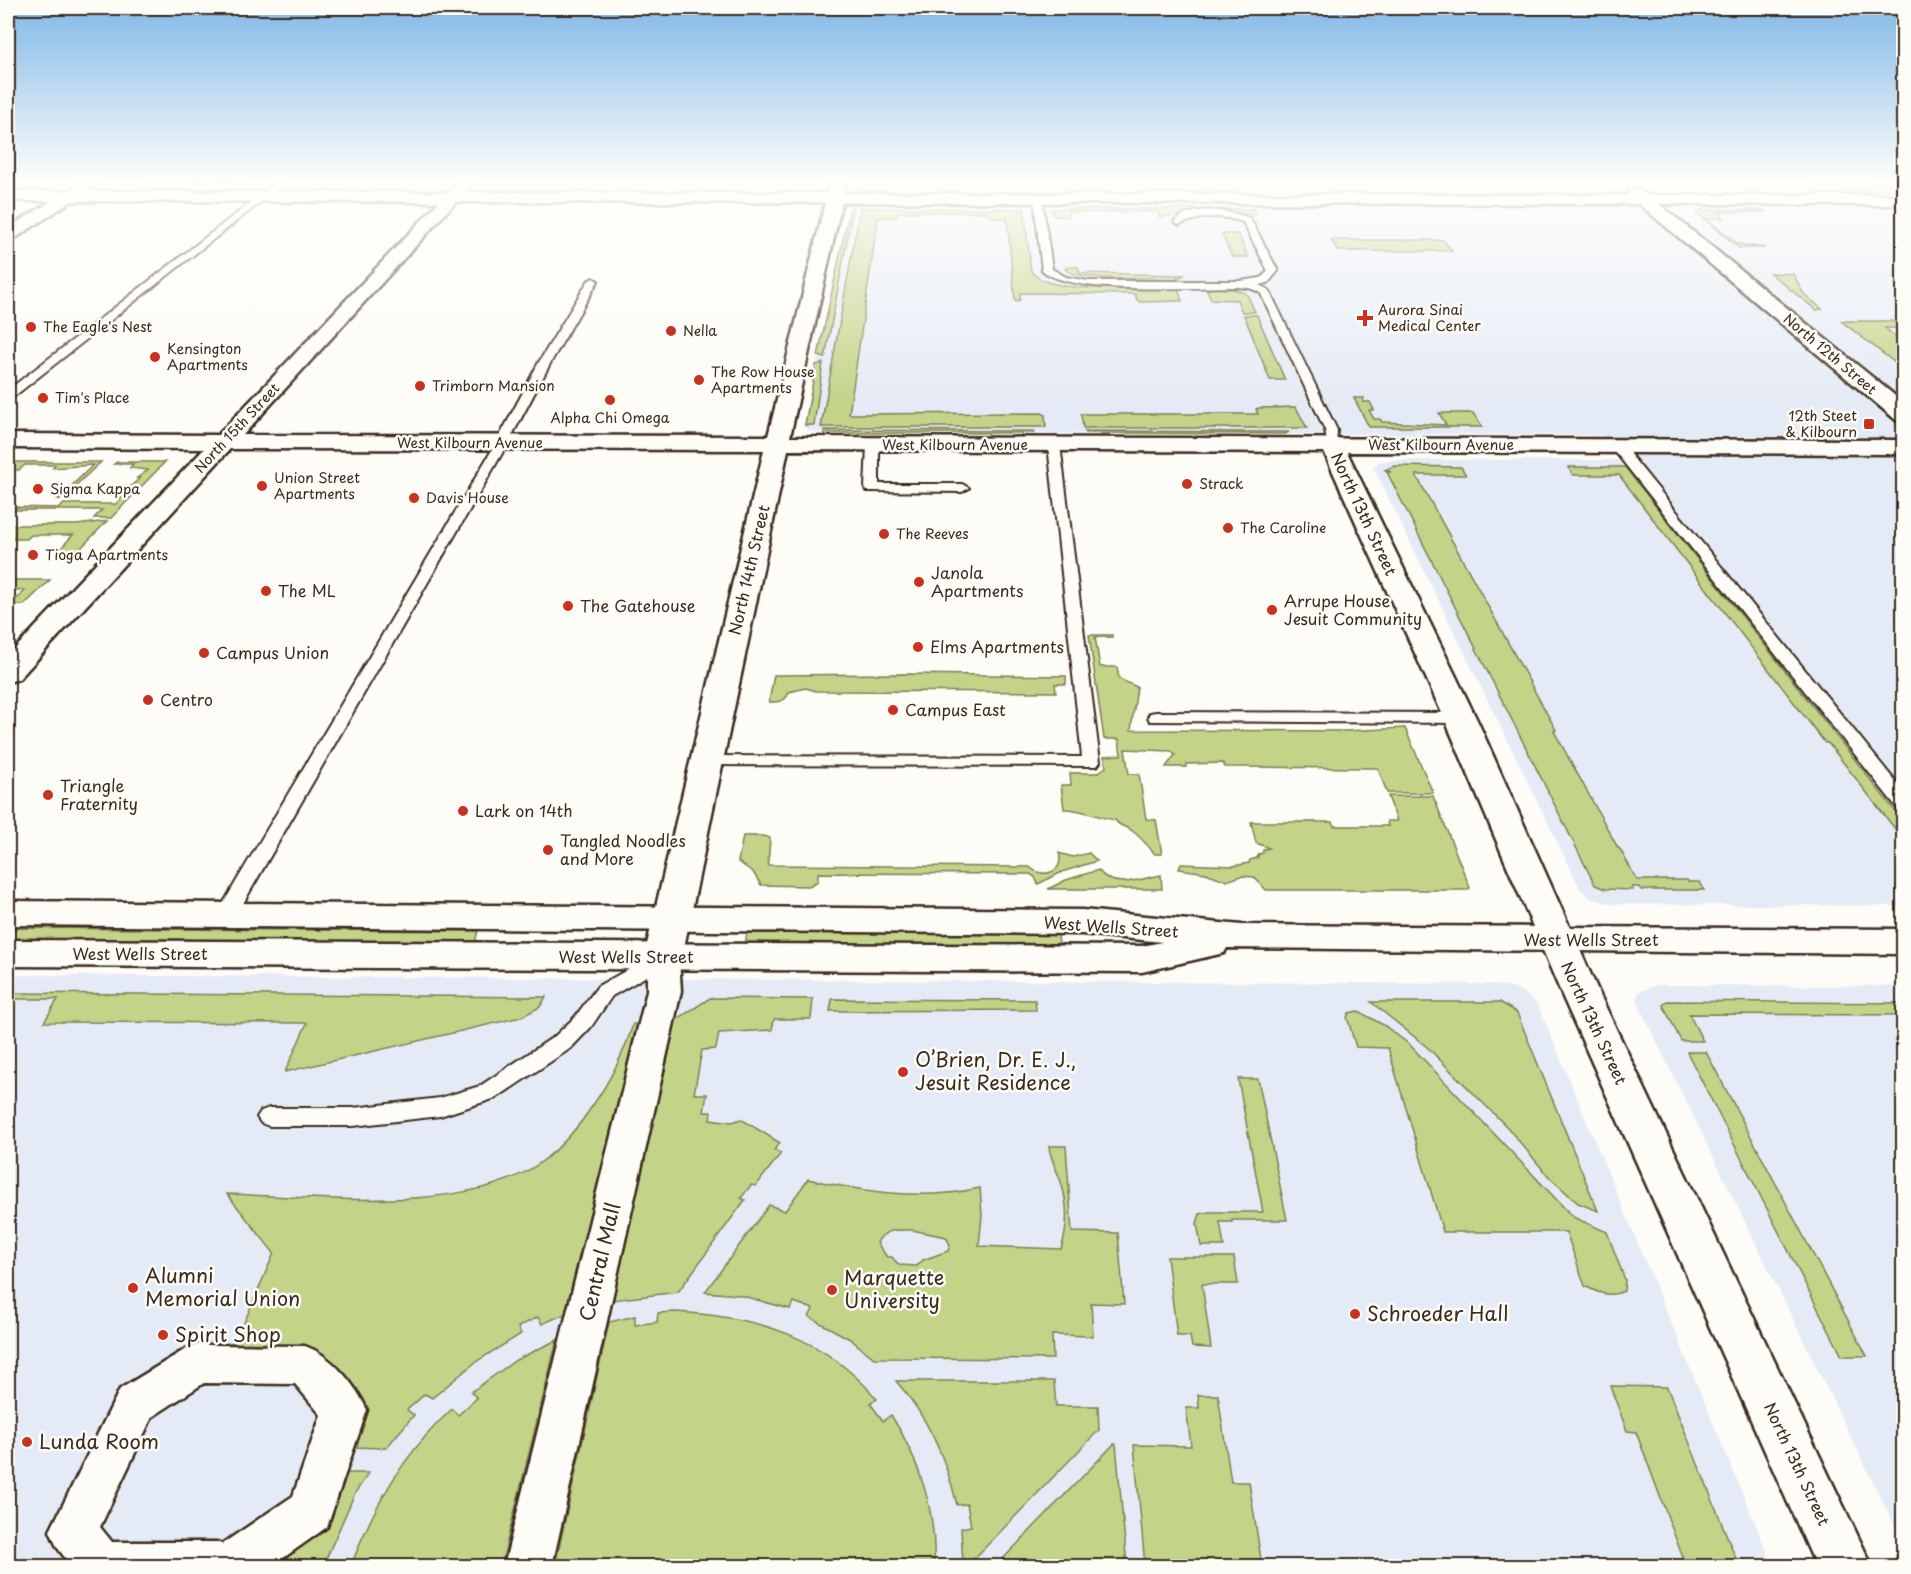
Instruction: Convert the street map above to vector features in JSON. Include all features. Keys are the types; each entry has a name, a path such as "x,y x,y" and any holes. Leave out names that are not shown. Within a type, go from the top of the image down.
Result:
{"street":[{"name":"North 15th Street","path":"8,674 397,256"},
{"name":"North 14th Street","path":"663,957 819,256"},
{"name":"North 12th Street","path":"1712,256 1904,415"},
{"name":"West Kilbourn Avenue","path":"8,441 1904,447"},
{"name":"North 13th Street","path":"1332,445 1460,718 1556,939 1844,1566"},
{"name":"West Wells Street","path":"8,913 1082,922 1242,937 1904,942"},
{"name":"West Wells Street","path":"8,953 1142,959 1242,937"},
{"name":"Central Mall","path":"528,1566 664,991 663,957"},
{"path":"100,1566 74,1531 135,1403 201,1362 204,1364 305,1365 345,1410 311,1511 232,1566"},
{"path":"112,1566 217,1566"}],"lane":[{"path":"8,395 185,256"},
{"path":"1045,256 1047,270 1054,276 1089,284 1236,284 1264,281 1273,271 1266,256"},
{"path":"227,914 502,443 545,362 593,281"},
{"path":"1236,284 1259,287 1267,295 1331,430 1332,445"},
{"path":"873,445 872,489 962,488"},
{"path":"706,761 1091,762 1054,445"},
{"path":"1617,446 1904,805"},
{"path":"1156,717 1460,718"},
{"path":"269,1117 353,1117 440,1107 488,1092 563,1042 584,1022 605,991 663,957"}],"shaded area":[{"name":"Aurora Sinai Medical Center","path":"838,256 1903,256 1903,906 1612,904 1591,898 1581,890 1373,467 1378,462 1389,460 1619,460 1601,435 823,433 808,431 803,426"},
{"name":"Marquette University","path":"8,975 1491,984 1513,988 1523,992 1538,1005 1773,1566 8,1566"},
{"path":"1657,985 1903,986 1903,1543 1639,1006 1637,998 1639,992"}],"green space":[{"path":"840,256 844,256 825,358 818,356"},
{"path":"851,256 872,256 849,414 1042,413 1045,415 1046,427 821,427"},
{"path":"1011,256 1029,256 1031,271 1041,279 1057,284 1099,288 1178,289 1182,301 1140,302 1135,294 1020,293 1020,300 1015,301"},
{"path":"1078,267 1080,273 1185,275 1180,277 1102,278 1073,273 1065,269"},
{"path":"1770,273 1793,274 1804,294 1822,309 1816,310"},
{"path":"1212,288 1234,289 1247,294 1255,312 1242,312 1237,300 1211,299 1207,290"},
{"path":"1244,315 1257,315 1285,380 1270,380"},
{"path":"1841,321 1891,321 1903,326 1903,328 1885,328 1903,343 1903,369"},
{"path":"823,363 814,425 805,425 816,365"},
{"path":"1354,398 1364,398 1363,402 1370,402 1374,410 1369,410 1374,419 1380,419 1382,422 1446,425 1439,413 1473,413 1482,427 1369,427"},
{"path":"1296,407 1307,428 1083,428 1081,414 1258,414 1256,409 1259,408"},
{"path":"824,430 1034,431 1035,433 824,433"},
{"path":"1085,431 1289,432 1285,434 1086,433"},
{"path":"17,462 101,462 61,499 58,499 93,465 53,468 55,465 25,465 19,470 9,470"},
{"path":"117,462 165,462 111,518 94,518 102,510 8,510 8,507 59,508 64,504 116,504 124,495 121,495 140,478 137,478 148,470 130,468 133,464 114,464"},
{"path":"1394,466 1461,467 1466,475 1416,475 1618,848 1637,880 1687,880 1688,882 1699,882 1704,890 1641,890 1639,887 1632,887 1633,890 1605,889 1595,885 1387,472 1391,472 1385,470"},
{"path":"1568,467 1625,467 1903,821 1903,839 1828,743 1825,743 1619,475 1573,475"},
{"path":"107,521 77,552 61,552 63,549 60,549 73,535 31,535 27,539 8,539 8,525 77,525"},
{"path":"8,580 50,580 24,605 9,605 25,590 8,590"},
{"path":"1089,635 1112,635 1112,637 1095,637 1100,667 1117,667 1119,679 1137,687 1131,730 1345,731 1405,728 1433,793 1387,793 1378,768 1225,767 1223,763 1166,767 1175,755 1171,751 1125,749 1129,774 1139,774 1146,819 1156,820 1162,854 1155,854 1138,835 1115,820 1078,810 1064,809 1061,785 1071,785 1070,773 1097,773 1106,767 1104,756 1121,755 1119,739 1104,739"},
{"path":"774,675 1066,676 1066,684 1055,684 1056,692 816,691 806,688 789,692 781,701 769,702"},
{"path":"1388,796 1433,796 1470,888 1466,890 1266,890 1254,877 1241,876 1227,881 1206,873 1179,869 1181,864 1233,866 1249,863 1250,860 1257,858 1263,850 1269,848 1256,843 1251,822 1332,822 1334,826 1388,826 1387,821 1397,821"},
{"path":"743,836 770,838 768,865 1030,867 1040,873 1046,873 1056,869 1059,865 1059,853 1073,857 1089,853 1097,861 1062,872 1038,884 1035,877 1030,874 818,873 818,881 809,886 761,885 753,872 738,862"},
{"path":"1098,870 1119,882 1161,875 1162,889 1048,889 1066,880"},
{"path":"8,928 478,931 475,942 8,940"},
{"path":"747,933 1058,934 1059,946 745,945"},
{"path":"8,993 546,997 540,1007 521,1017 285,1072 307,1023 44,1022 58,999 8,999"},
{"path":"710,998 813,999 811,1019 774,1019 772,1030 719,1033 716,1049 702,1050 694,1094 707,1094 704,1112 711,1112 710,1119 732,1122 741,1119 780,1143 774,1150 781,1153 756,1186 751,1185 741,1198 745,1200 678,1292 613,1300 676,1020"},
{"path":"832,999 1035,1000 1036,1010 830,1011"},
{"path":"1667,1001 1903,1003 1903,1015 1689,1014 1703,1041 1681,1041 1663,1005"},
{"path":"1371,1002 1500,1002 1517,1013 1598,1211 1578,1203 1550,1178 1507,1127 1427,1047"},
{"path":"1358,1011 1385,1026 1410,1045 1573,1217 1607,1232 1625,1280 1624,1291 1604,1294 1585,1286 1566,1232 1443,1232 1388,1048 1356,1047 1347,1017 1349,1013"},
{"path":"633,1024 637,1024 565,1314 542,1324 538,1317 518,1327 521,1334 477,1361 432,1398 425,1394 407,1410 414,1415 386,1448 349,1447 305,1365 201,1362 237,1339 274,1253 227,1194 392,1199 435,1196 476,1189 513,1178 544,1160 583,1120 611,1076"},
{"path":"1687,1052 1706,1052 1867,1356 1842,1356"},
{"path":"1238,1079 1258,1079 1287,1220 1220,1222 1224,1246 1201,1246 1197,1223 1200,1214 1263,1212"},
{"path":"1049,1146 1066,1146 1072,1232 1118,1233 1124,1304 1091,1303 1093,1336 1052,1335 1053,1359 874,1358 850,1339 809,1317 813,1309 794,1302 790,1309 739,1295 705,1292 769,1205 785,1211 808,1179 851,1188 894,1193 937,1194 980,1188 982,1215 979,1246 1061,1249 1066,1224 1066,1207 1061,1182","holes":["897,1230 912,1230 946,1237 950,1245 948,1251 923,1260 917,1266 899,1265 892,1257 887,1257 877,1243 887,1232"]},
{"path":"1167,1257 1234,1257 1238,1284 1202,1284 1211,1348 1192,1347 1190,1336 1177,1336"},
{"path":"676,1312 734,1319 787,1333 834,1359 856,1377 877,1399 870,1403 883,1421 891,1415 918,1468 929,1507 934,1566 555,1566 609,1322 635,1316 635,1325 657,1322 658,1313"},
{"path":"557,1340 501,1566 351,1566 369,1522 392,1482 405,1462 435,1426 452,1409 458,1415 477,1398 471,1392 516,1360"},
{"path":"896,1381 1054,1381 1056,1406 1098,1406 1099,1430 967,1566 963,1566 961,1528 971,1526 967,1504 957,1505 934,1439 917,1409"},
{"path":"1610,1386 1667,1387 1739,1566 1686,1566 1636,1432 1627,1431"},
{"path":"1198,1395 1218,1395 1231,1482 1249,1482 1262,1566 1145,1566 1134,1445 1191,1446 1186,1408 1199,1408"},
{"path":"1116,1444 1127,1566 996,1566"},
{"path":"324,1473 369,1473 355,1493 323,1566 232,1566 311,1511"}],"place":[{"name":"Aurora Sinai Medical Center","path":"1365,318"},
{"name":"The Eagle's Nest","path":"31,327"},
{"name":"Nella","path":"671,331"},
{"name":"Kensington Apartments","path":"155,357"},
{"name":"The Row House Apartments","path":"699,380"},
{"name":"Trimborn Mansion","path":"420,386"},
{"name":"Tim's Place","path":"43,398"},
{"name":"Alpha Chi Omega","path":"610,400"},
{"name":"12th Steet & Kilbourn","path":"1869,424"},
{"name":"Strack","path":"1187,484"},
{"name":"Union Street Apartments","path":"262,486"},
{"name":"Sigma Kappa","path":"38,489"},
{"name":"Davis House","path":"414,498"},
{"name":"The Caroline","path":"1228,528"},
{"name":"The Reeves","path":"884,534"},
{"name":"Tioga Apartments","path":"33,555"},
{"name":"Janola Apartments","path":"919,582"},
{"name":"The ML","path":"266,591"},
{"name":"The Gatehouse","path":"568,606"},
{"name":"Arrupe House Jesuit Community","path":"1272,610"},
{"name":"Elms Apartments","path":"918,647"},
{"name":"Campus Union","path":"204,653"},
{"name":"Centro","path":"148,700"},
{"name":"Campus East","path":"893,710"},
{"name":"Triangle Fraternity","path":"48,795"},
{"name":"Lark on 14th","path":"463,811"},
{"name":"Tangled Noodles and More","path":"548,850"},
{"name":"O’Brien, Dr. E. J., Jesuit Residence","path":"903,1072"},
{"name":"Alumni Memorial Union","path":"133,1288"},
{"name":"Marquette University","path":"832,1290"},
{"name":"Schroeder Hall","path":"1355,1314"},
{"name":"Spirit Shop","path":"163,1335"},
{"name":"Lunda Room","path":"27,1442"}]}
